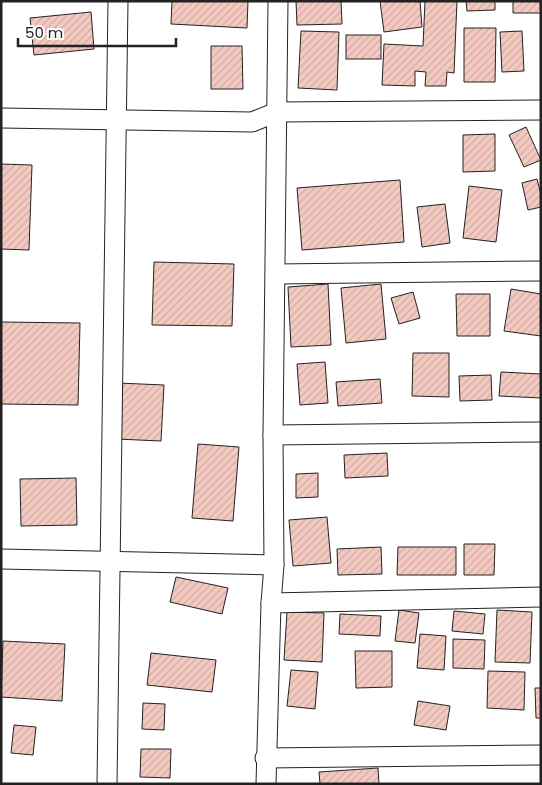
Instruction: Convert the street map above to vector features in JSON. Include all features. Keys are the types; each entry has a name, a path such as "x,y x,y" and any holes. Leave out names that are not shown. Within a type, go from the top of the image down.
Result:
{"street":[{"path":"107,784 118,1"},
{"path":"266,784 265,758 274,565 273,435 278,1"},
{"path":"1,118 252,122 277,112 541,110"},
{"path":"276,274 541,271"},
{"path":"273,435 541,432"},
{"path":"1,559 274,565"},
{"path":"271,603 541,597"},
{"path":"265,758 541,755"}],"building":[{"path":"172,1 248,1 247,28 171,24"},
{"path":"296,1 341,1 342,24 297,25"},
{"path":"380,1 420,1 422,27 384,32"},
{"path":"425,1 457,1 454,73 447,72 446,86 425,86 426,72 415,71 415,86 382,85 384,44 423,46"},
{"path":"466,1 495,1 495,10 467,11"},
{"path":"513,1 540,1 541,13 513,13"},
{"path":"91,12 94,49 34,55 30,18"},
{"path":"464,28 496,28 495,82 464,82"},
{"path":"301,31 339,32 337,90 298,88"},
{"path":"522,31 524,71 502,72 500,32"},
{"path":"346,35 381,35 381,59 346,59"},
{"path":"211,46 242,46 243,89 211,89"},
{"path":"526,127 541,160 524,167 509,135"},
{"path":"495,134 495,171 463,172 463,135"},
{"path":"1,164 32,165 29,250 1,249"},
{"path":"537,179 541,195 541,207 528,210 522,183"},
{"path":"400,180 404,242 302,250 297,188"},
{"path":"469,186 502,190 496,242 463,238"},
{"path":"445,204 450,243 422,247 417,207"},
{"path":"154,262 234,264 232,326 152,325"},
{"path":"328,284 331,345 291,347 288,287"},
{"path":"381,284 386,339 346,343 341,288"},
{"path":"511,289 541,294 541,336 504,331"},
{"path":"413,292 420,318 399,324 391,298"},
{"path":"456,294 490,294 490,336 457,336"},
{"path":"1,322 80,323 78,405 1,404"},
{"path":"413,353 449,353 449,397 412,396"},
{"path":"325,362 328,403 300,405 297,364"},
{"path":"501,372 541,374 541,398 499,396"},
{"path":"491,375 492,400 460,401 459,376"},
{"path":"380,379 382,403 338,406 336,382"},
{"path":"118,383 164,385 161,441 116,439"},
{"path":"198,444 239,447 233,521 192,518"},
{"path":"387,453 388,476 345,478 344,455"},
{"path":"318,473 318,497 296,498 296,474"},
{"path":"76,478 77,525 21,526 20,479"},
{"path":"327,517 331,563 293,566 289,520"},
{"path":"464,544 495,544 494,575 464,575"},
{"path":"381,547 382,574 338,575 337,549"},
{"path":"398,547 456,547 456,575 397,575"},
{"path":"176,577 228,588 222,614 170,602"},
{"path":"399,610 419,613 415,643 395,641"},
{"path":"497,610 532,612 530,663 495,662"},
{"path":"454,611 485,614 483,634 452,631"},
{"path":"287,612 324,613 322,662 284,660"},
{"path":"340,614 381,616 380,636 339,634"},
{"path":"420,634 446,636 444,670 417,668"},
{"path":"453,639 485,640 484,669 453,668"},
{"path":"3,641 65,644 62,701 1,697"},
{"path":"355,651 392,651 392,687 356,688"},
{"path":"151,653 216,660 212,692 147,685"},
{"path":"291,670 318,672 315,709 287,706"},
{"path":"488,671 525,672 524,710 487,708"},
{"path":"535,688 541,688 541,718 536,718"},
{"path":"418,701 450,706 446,730 414,725"},
{"path":"143,703 165,704 164,730 142,729"},
{"path":"14,725 36,727 33,755 11,753"},
{"path":"141,749 171,749 170,778 140,777"},
{"path":"378,768 379,784 320,784 319,772"}]}
